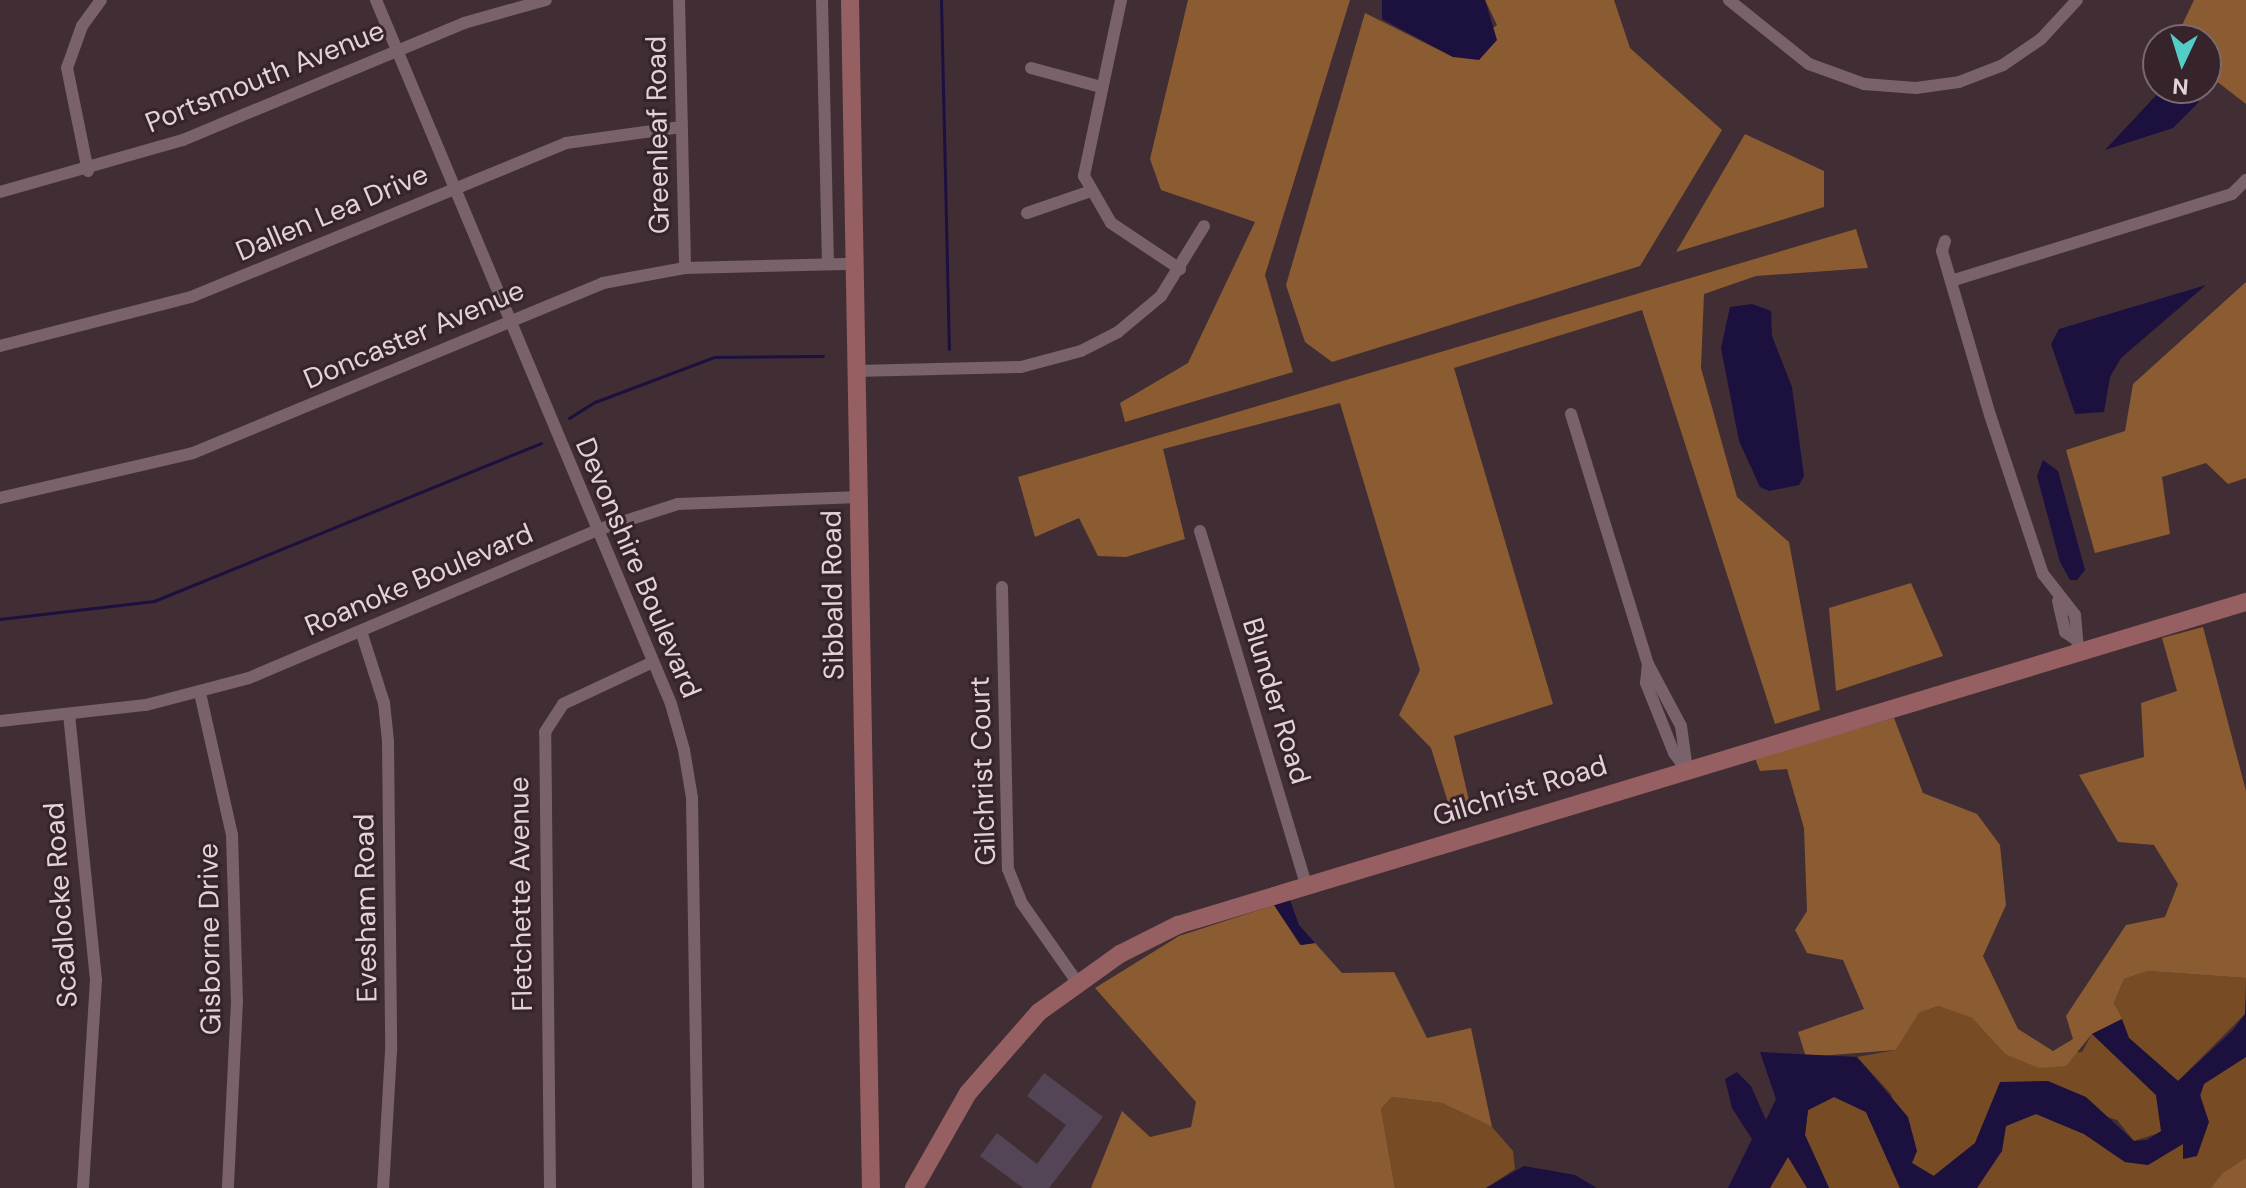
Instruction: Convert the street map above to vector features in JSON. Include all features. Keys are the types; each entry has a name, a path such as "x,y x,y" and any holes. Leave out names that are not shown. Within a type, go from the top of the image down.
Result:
{"street":[{"path":"88,171 67,68 82,26 101,0"},
{"name":"Devonshire Boulevard","path":"376,0 393,50 675,719 692,798 698,1188"},
{"name":"Greenleaf Road","path":"679,0 685,268"},
{"path":"822,0 828,264"},
{"name":"Sibbald Road","path":"850,0 871,1188"},
{"path":"1121,0 1084,160 1088,192 1111,223 1180,269"},
{"path":"1729,0 1783,47 1809,64 1864,84 1939,86 1981,75 2024,53 2077,0"},
{"name":"Portsmouth Avenue","path":"0,192 88,171 183,140 393,50 540,1"},
{"path":"1031,68 1101,87"},
{"name":"Dallen Lea Drive","path":"0,346 191,297 566,143 681,127"},
{"path":"1951,281 2232,194 2246,180"},
{"path":"1027,213 1088,192"},
{"path":"856,371 1000,369 1060,359 1129,324 1180,269 1204,226"},
{"path":"1945,241 1951,281 2019,501 2058,601 2075,615 2076,645"},
{"name":"Doncaster Avenue","path":"0,498 193,453 603,283 685,268 854,264"},
{"path":"1571,414 1648,664 1651,696 1687,770"},
{"name":"Roanoke Boulevard","path":"0,721 69,714 200,693 361,631 597,530 705,501 859,497"},
{"name":"Blunder Road","path":"1200,531 1306,884"},
{"name":"Gilchrist Court","path":"1002,587 1008,869 1021,902 1077,982"},
{"name":"Gilchrist Road","path":"914,1188 949,1121 991,1063 1077,982 1178,925 1687,770 2076,645 2246,602"},
{"name":"Evesham Road","path":"361,631 377,673 388,742 391,1051 383,1188"},
{"name":"Fletchette Avenue","path":"550,1188 545,732 563,704 653,662"},
{"name":"Gisborne Drive","path":"200,693 232,835 237,1001 228,1188"},
{"name":"Scadlocke Road","path":"69,714 96,970 83,1188"}],"shaded area":[{"path":"1188,0 1350,0 1265,275 1293,372 1125,422 1120,403 1188,363 1255,222 1161,190 1150,159"},
{"path":"1382,0 1485,0 1497,40 1479,60 1453,57 1382,19"},
{"path":"1485,0 1614,0 1630,48 1722,130 1640,266 1332,362 1305,342 1286,285 1365,13 1453,57 1497,25"},
{"path":"2194,0 2246,0 2246,104 2222,85 2222,24 2183,24"},
{"path":"2148,104 2197,104 2173,128 2105,150"},
{"path":"1745,134 1824,171 1824,207 1676,252"},
{"path":"1856,229 1868,268 1756,276 1704,294 1701,368 1737,497 1789,542 1820,710 1775,724 1642,310 1454,368 1553,704 1454,736 1471,809 1451,812 1431,748 1399,715 1420,670 1340,403 1163,449 1185,539 1126,557 1098,556 1079,518 1035,537 1018,477"},
{"path":"2246,282 2246,478 2228,484 2206,463 2162,477 2170,534 2095,553 2066,450 2125,431 2133,384"},
{"path":"2206,285 2121,358 2110,377 2104,412 2075,414 2051,344 2059,329"},
{"path":"1752,304 1771,311 1772,336 1792,387 1804,476 1799,485 1769,491 1760,487 1739,441 1721,348 1730,307"},
{"path":"2043,460 2058,471 2085,570 2077,580 2070,580 2060,562 2037,476"},
{"path":"1911,583 1943,656 1836,691 1829,608"},
{"path":"2203,627 2246,791 2246,978 2148,971 2124,979 2114,1003 2122,1019 2092,1034 2066,1066 2039,1068 2005,1054 1972,1018 1938,1006 1919,1013 1896,1050 1806,1057 1798,1032 1864,1009 1843,960 1807,953 1795,930 1807,911 1804,828 1787,769 1760,771 1755,758 1894,718 1923,793 1977,814 2000,845 2006,905 1983,956 2018,1029 2053,1051 2073,1039 2066,1016 2126,925 2165,917 2178,884 2154,845 2118,842 2079,775 2144,757 2141,703 2177,691 2162,638"},
{"path":"1290,900 1299,925 1315,943 1301,945 1274,905"},
{"path":"1274,905 1300,945 1315,943 1342,973 1394,972 1427,1038 1471,1028 1492,1127 1442,1103 1392,1097 1381,1109 1395,1188 1091,1188 1122,1111 1150,1137 1191,1127 1196,1102 1095,988 1179,936"},
{"path":"2148,971 2246,978 2245,1014 2178,1081 2129,1038 2114,1003 2124,979"},
{"path":"2246,997 2246,1057 2204,1084 2200,1095 2209,1122 2197,1156 2183,1159 2183,1144 2148,1165 2125,1162 2084,1134 2036,1114 2006,1126 2002,1151 1977,1188 1900,1188 1866,1112 1834,1097 1808,1110 1805,1135 1829,1188 1807,1188 1788,1157 1770,1188 1728,1188 1752,1139 1732,1108 1725,1079 1737,1072 1751,1086 1766,1120 1776,1099 1760,1052 1857,1057 1908,1117 1917,1151 1912,1163 1934,1176 1975,1143 2000,1082 2048,1081 2086,1097 2134,1141 2147,1140 2161,1131 2156,1095 2092,1034 2122,1019 2129,1038 2178,1081 2233,1030 2245,1014"},
{"path":"1938,1006 1972,1018 2005,1054 2082,1052 2092,1034 2156,1095 2162,1132 2134,1141 2117,1120 2001,1082 1975,1143 1933,1176 1912,1163 1891,1094 1857,1057 1896,1050 1919,1013"},
{"path":"2246,1057 2246,1158 2211,1188 1977,1188 2001,1151 2006,1126 2036,1114 2084,1134 2125,1162 2148,1165 2183,1143 2183,1159 2204,1083"},
{"path":"1392,1097 1442,1103 1492,1127 1513,1151 1515,1169 1486,1188 1395,1188 1381,1109"},
{"path":"1834,1097 1866,1112 1900,1188 1829,1188 1805,1135 1808,1110"},
{"path":"1788,1156 1807,1188 1770,1188"},
{"path":"2246,1158 2246,1188 2211,1188 2223,1173"},
{"path":"1524,1166 1575,1175 1597,1188 1486,1188"}],"building":[{"path":"1044,1073 1103,1117 1049,1188 1023,1188 980,1156 997,1133 1037,1164 1066,1125 1027,1096"}],"waterway":[{"path":"941,0 949,349"},
{"path":"569,418 595,402 714,357 823,356"},
{"path":"0,619 154,601 541,443"}]}
